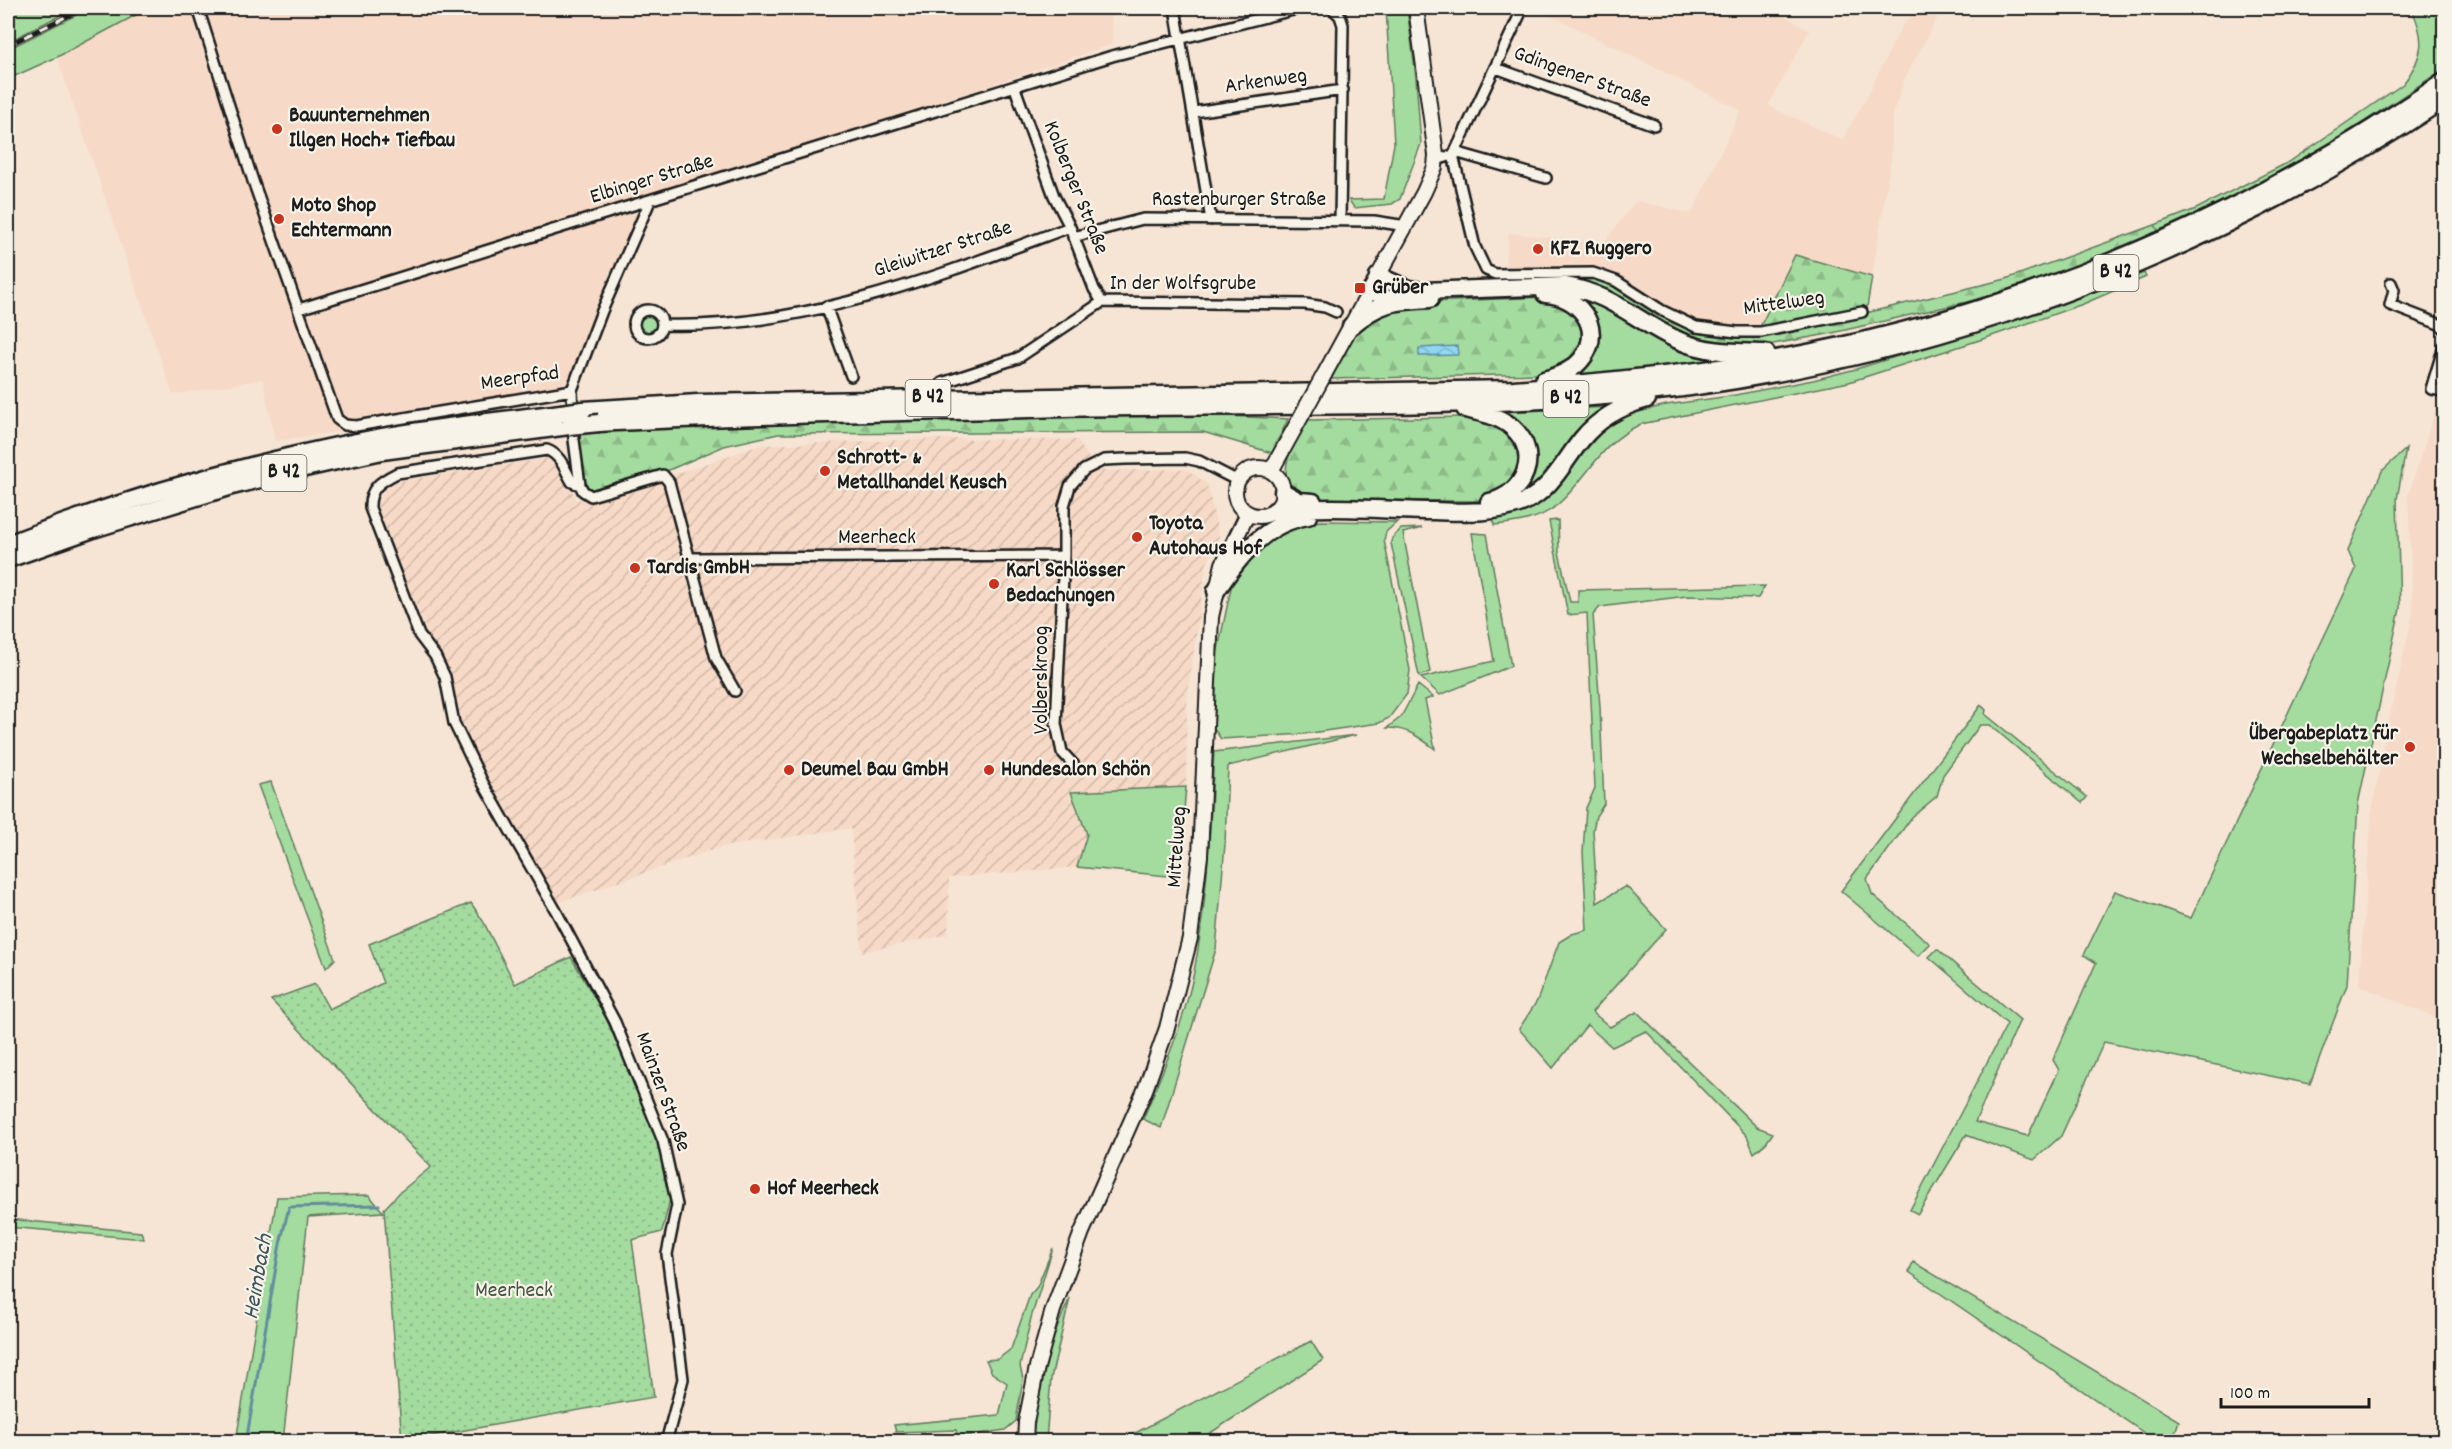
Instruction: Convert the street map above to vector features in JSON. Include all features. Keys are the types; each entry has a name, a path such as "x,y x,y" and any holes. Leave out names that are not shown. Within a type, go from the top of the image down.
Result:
{"highway":[{"name":"B 42","path":"8,559 93,529 211,492 382,451 565,419 582,410 721,402 1514,388 1609,382 1682,374 1800,354 1897,332 2009,299 2157,241 2300,172 2445,82"},
{"name":"B 42","path":"8,544 89,515 252,465 373,438 565,419 598,423 897,412 1535,401 1688,387 1803,368 1909,343 1991,319 2066,293 2163,253 2272,202 2353,157 2445,99"},
{"path":"1375,282 1422,291 1564,286 1578,288 1608,299 1681,342 1707,350 1800,354"},
{"path":"1375,282 1384,298 1396,301"},
{"path":"1351,326 1376,307 1396,301 1548,294 1560,296 1575,304 1588,320 1590,329 1589,347 1584,357 1566,373 1514,388"},
{"path":"1274,511 1466,512 1516,505 1533,497 1548,485 1582,440 1605,417 1634,402 1688,387"},
{"path":"1283,492 1299,501 1307,502 1456,505 1496,500 1513,491 1524,477 1528,462 1526,447 1518,433 1497,418 1444,404"},
{"path":"1216,591 1246,550 1265,533 1294,520 1344,510"}],"main road":[{"path":"1270,471 1406,226 1435,167 1436,159 1416,8"},
{"path":"1261,468 1270,471 1280,480 1283,492 1281,502 1274,511 1260,516 1248,513 1237,501 1235,491 1238,481 1244,474 1252,469 1261,468"},
{"name":"Mittelweg","path":"1025,1442 1026,1422 1037,1367 1053,1310 1082,1232 1144,1090 1163,1038 1190,938 1200,856 1211,617 1216,591 1231,543 1248,513"}],"street":[{"name":"Meerpfad","path":"198,8 253,182 337,419 345,425 356,426 572,390 574,440 580,484"},
{"path":"1175,8 1194,112 1210,220"},
{"name":"Elbinger Straße","path":"299,309 1112,57 1301,8"},
{"path":"1332,8 1340,16 1343,25 1340,220"},
{"path":"1454,154 1523,8"},
{"name":"Gdingener Straße","path":"1496,68 1654,125"},
{"name":"Kolberger Straße","path":"1015,88 1054,196 1070,227 1094,289 1102,302"},
{"name":"Arkenweg","path":"1194,112 1343,90"},
{"path":"1436,159 1454,154 1546,178"},
{"name":"Mittelweg","path":"1454,154 1475,247 1486,270 1495,274 1593,273 1616,281 1661,310 1696,327 1737,332 1761,332 1862,312"},
{"path":"572,390 602,310 650,201"},
{"name":"Rastenburger Straße","path":"1073,237 1143,219 1340,220 1374,221 1406,226"},
{"name":"Gleiwitzer Straße","path":"662,326 704,327 759,321 826,306 939,275 1070,227"},
{"path":"2391,283 2394,290 2390,305 2445,328"},
{"name":"In der Wolfsgrube","path":"942,383 1018,358 1102,302 1305,304 1324,307 1336,312"},
{"path":"826,306 851,376"},
{"path":"2445,346 2431,389 2445,391"},
{"name":"Mainzer Straße","path":"580,484 572,482 559,458 547,450 398,473 380,482 373,491 370,508 419,635 435,656 445,677 454,723 483,783 556,911 615,1022 663,1141 676,1205 668,1254 683,1379 666,1442"},
{"name":"Volberskroog","path":"1074,765 1062,752 1056,724 1064,556 1064,506 1070,486 1084,470 1104,460 1185,458 1199,461 1238,481"},
{"path":"580,484 583,491 591,496 663,475 669,482 716,658 735,691"},
{"name":"Meerheck","path":"691,558 1064,556"}],"shaded area":[{"path":"74,8 90,8 8,49 8,42"},
{"path":"149,8 1111,8 1112,44 650,201 572,389 575,396 275,441 263,379 173,395 57,57"},
{"path":"1536,8 1772,8 1809,31 1768,106 1842,140 1866,99 1902,26 1921,8 1933,8 1939,14 1904,80 1893,112 1891,157 1872,277 1795,255 1759,329 1695,325 1614,277 1504,273 1509,233 1603,244 1636,201 1692,214 1741,110"},
{"path":"2444,401 2444,1021 2359,985 2372,812 2386,734 2413,613 2408,497 2437,405"},
{"path":"937,439 1077,440 1097,471 1186,469 1207,484 1219,536 1206,565 1187,699 1186,787 1072,792 1087,834 1077,867 949,878 948,934 862,952 851,828 720,847 557,903 458,723 449,682 404,578 377,504 388,483 550,458 563,470 576,500 604,498 761,445"}],"green space":[{"path":"8,8 74,8 8,42"},
{"path":"90,8 149,8 57,57 8,79 8,49"},
{"path":"1386,8 1407,8 1421,144 1400,199 1392,204 1354,208 1349,200 1384,199 1394,144"},
{"path":"2411,8 2444,8 2444,69 2311,157 2262,184 2159,233 2155,225 2196,209 2289,162 2403,84 2419,56 2421,38"},
{"path":"2155,225 2159,233 2096,261 2014,291 1828,334 1751,348 1692,340 1615,296 1486,284 1504,273 1586,268 1614,277 1695,325 1759,329 1795,255 1872,277 1866,313 2006,279"},
{"path":"2144,273 2146,277 2083,304 1849,382 1641,424 1614,441 1567,495 1549,511 1526,520 1494,525 1494,516 1580,455 1609,425 1627,415 1666,405 1730,396 1813,380 1856,369 2022,318"},
{"path":"1572,294 1587,296 1718,359 1572,375"},
{"path":"1543,297 1565,303 1583,326 1576,354 1559,368 1539,374 1331,379 1349,343 1367,319 1407,303"},
{"path":"644,315 652,315 657,320 655,331 644,333 639,328 639,320"},
{"path":"1611,407 1530,492 1512,499 1498,412"},
{"path":"1181,414 1288,419 1272,453 1203,432 778,434 724,446 662,473 594,492 584,484 578,432 789,419"},
{"path":"1465,417 1486,422 1507,432 1513,439 1522,459 1512,484 1485,499 1473,501 1319,500 1290,489 1286,470 1287,462 1308,420"},
{"path":"2406,449 2397,499 2400,609 2358,804 2347,985 2310,1084 2104,1042 2061,1136 2034,1160 1966,1135 1918,1214 1910,1210 2007,1024 1929,957 1937,949 2020,1020 1975,1122 2028,1136 2059,1070 2053,1060 2096,963 2084,955 2115,891 2191,918 2356,569 2348,551 2382,471"},
{"path":"1558,520 1559,552 1570,602 1578,602 1578,590 1765,586 1758,598 1687,596 1600,607 1593,615 1604,804 1596,816 1593,830 1597,903 1626,886 1666,929 1592,1012 1610,1027 1637,1012 1757,1127 1773,1133 1766,1143 1754,1153 1747,1136 1646,1031 1612,1047 1587,1025 1553,1068 1519,1029 1537,1001 1559,942 1572,934 1587,930 1583,852 1586,808 1595,788 1587,613 1568,615 1549,521"},
{"path":"1321,521 1397,522 1386,532 1384,540 1410,670 1407,694 1389,718 1379,723 1304,734 1221,739 1214,729 1217,654 1231,588 1248,557 1272,537 1305,523"},
{"path":"1422,528 1403,533 1430,672 1419,676 1391,543 1392,538 1401,529"},
{"path":"1472,533 1487,534 1511,666 1440,695 1421,678 1494,661"},
{"path":"1418,685 1433,697 1425,700 1435,749 1407,731 1387,728 1401,717"},
{"path":"1981,705 1986,710 1985,714 2087,797 2082,803 1990,725 1980,725 1943,775 1937,796 1912,817 1867,879 1872,894 1930,944 1918,956 1841,891"},
{"path":"1356,735 1228,766 1225,844 1216,949 1161,1128 1143,1119 1179,1028 1194,972 1199,945 1210,835 1214,752"},
{"path":"271,782 335,959 326,968 258,785"},
{"path":"1186,787 1178,877 1077,867 1087,834 1071,792"},
{"name":"Meerheck","path":"471,903 483,921 515,984 571,957 606,1018 663,1153 672,1191 662,1232 632,1240 654,1397 402,1441 384,1209 400,1192 431,1167 271,1000 315,984 329,1009 383,983 369,944"},
{"path":"369,1195 383,1212 308,1217 283,1441 236,1441 277,1197"},
{"path":"8,1219 141,1232 144,1239 8,1227"},
{"path":"1053,1248 1031,1318 1020,1366 1023,1379 1016,1421 1005,1430 958,1437 956,1430 896,1432 894,1425 999,1415 1007,1383 992,1373 986,1360 998,1359 1011,1349 1030,1295 1037,1287"},
{"path":"1913,1262 2179,1421 2172,1441 2156,1441 1909,1272"},
{"path":"1070,1298 1051,1378 1046,1441 1032,1441 1045,1368 1062,1315"},
{"path":"1311,1341 1323,1360 1198,1441 1120,1441"}],"water":[{"path":"1457,346 1458,355 1419,356 1419,348"}],"waterway":[{"name":"Heimbach","path":"246,1442 280,1244 289,1207 379,1205"}],"railway":[{"path":"8,45 84,8"}],"place":[{"name":"Bauunternehmen Illgen Hoch+ Tiefbau","path":"277,129"},
{"name":"Moto Shop Echtermann","path":"279,219"},
{"name":"KFZ Ruggero","path":"1538,249"},
{"name":"Grüber","path":"1360,288"},
{"name":"Schrott- & Metallhandel Keusch","path":"825,471"},
{"name":"Toyota Autohaus Hof","path":"1137,537"},
{"name":"Tardis GmbH","path":"635,568"},
{"name":"Karl Schlösser Bedachungen","path":"994,584"},
{"name":"Übergabeplatz für Wechselbehälter","path":"2410,747"},
{"name":"Deumel Bau GmbH","path":"789,770"},
{"name":"Hundesalon Schön","path":"989,770"},
{"name":"Hof Meerheck","path":"755,1189"}]}
